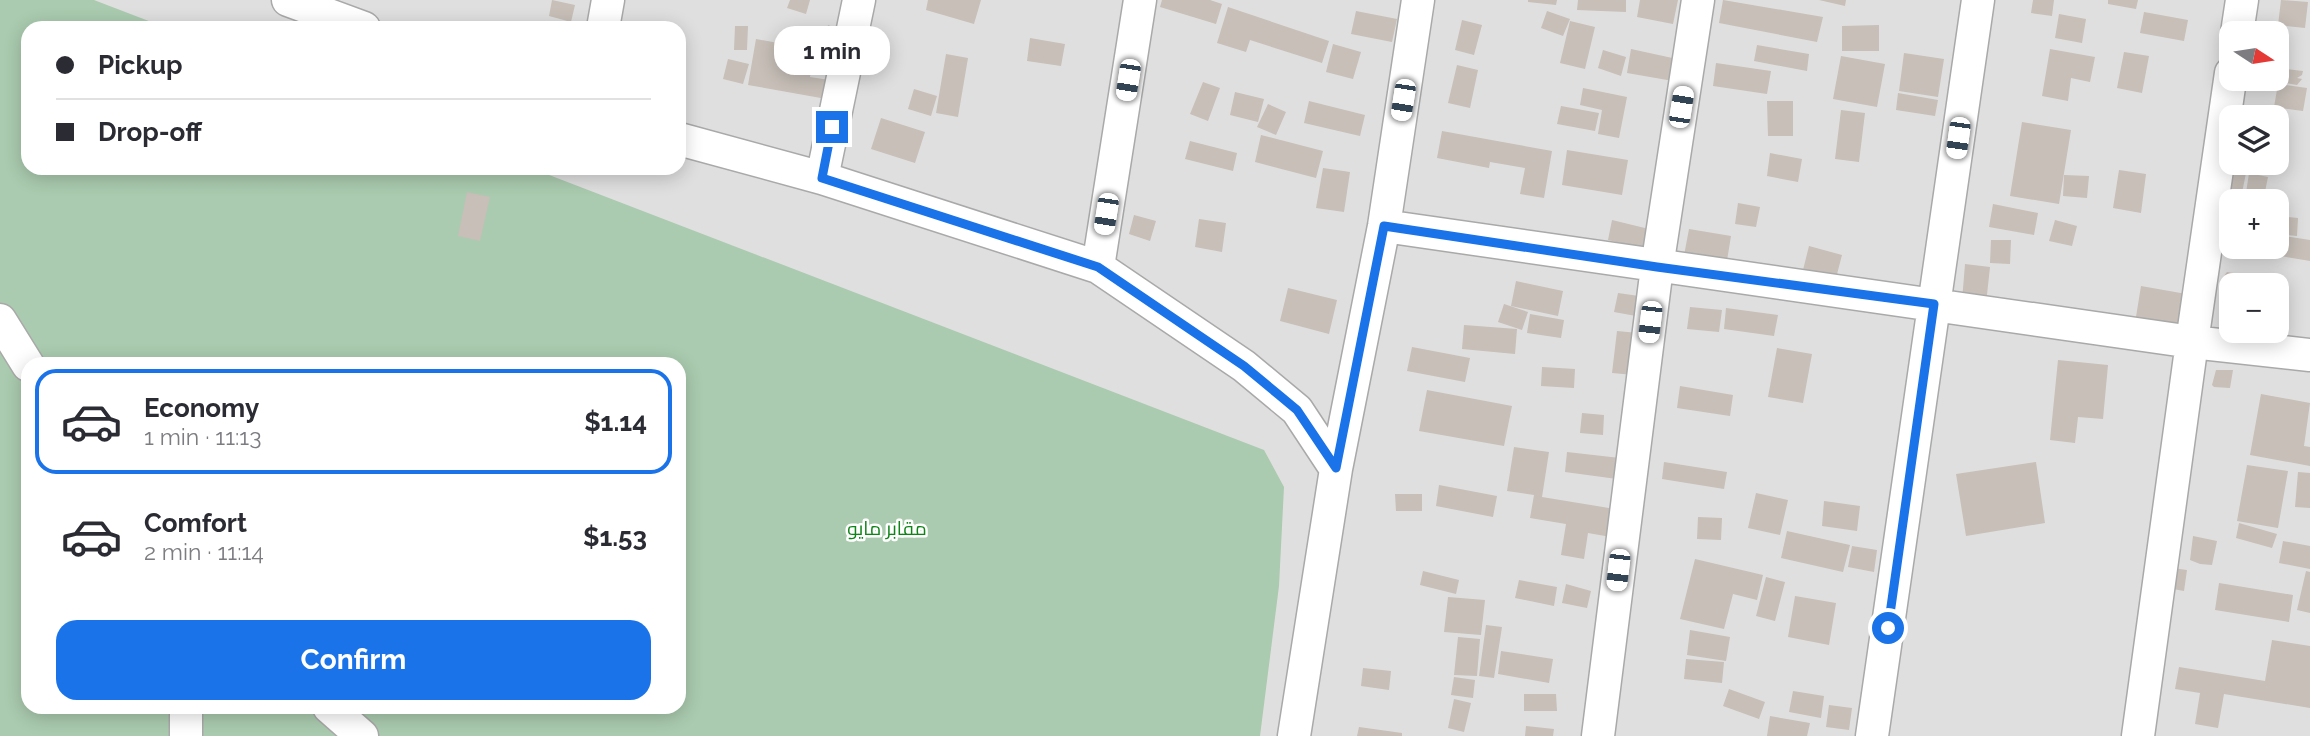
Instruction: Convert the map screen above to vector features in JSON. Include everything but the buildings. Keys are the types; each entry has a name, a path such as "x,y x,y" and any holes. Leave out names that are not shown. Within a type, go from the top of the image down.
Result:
{"street":[{"path":"288,0 333,8 353,21"},
{"path":"604,21 608,0"},
{"path":"822,178 859,0"},
{"path":"1098,267 1140,0"},
{"path":"1294,736 1336,468 1384,226 1418,0"},
{"path":"1598,736 1657,267 1698,0"},
{"path":"1872,736 1978,0"},
{"path":"2239,21 2242,0"},
{"path":"2138,736 2228,91"},
{"path":"686,141 822,178 1098,267 1244,366 1297,410 1336,468"},
{"path":"1384,226 2192,342 2310,355"},
{"path":"0,320 23,357"},
{"path":"186,714 186,736"},
{"path":"337,714 362,736"}],"shaded area":[{"path":"0,0 2310,0 2310,736 0,736"}],"green space":[{"name":"مقابر مايو","path":"0,0 94,0 149,21 21,21 21,175 549,175 1264,450 1284,487 1279,586 1260,736 0,736"}],"route":[{"path":"832,127 822,178 1098,267 1244,366 1297,410 1336,468 1384,226 1657,267 1934,304 1888,628"}]}
